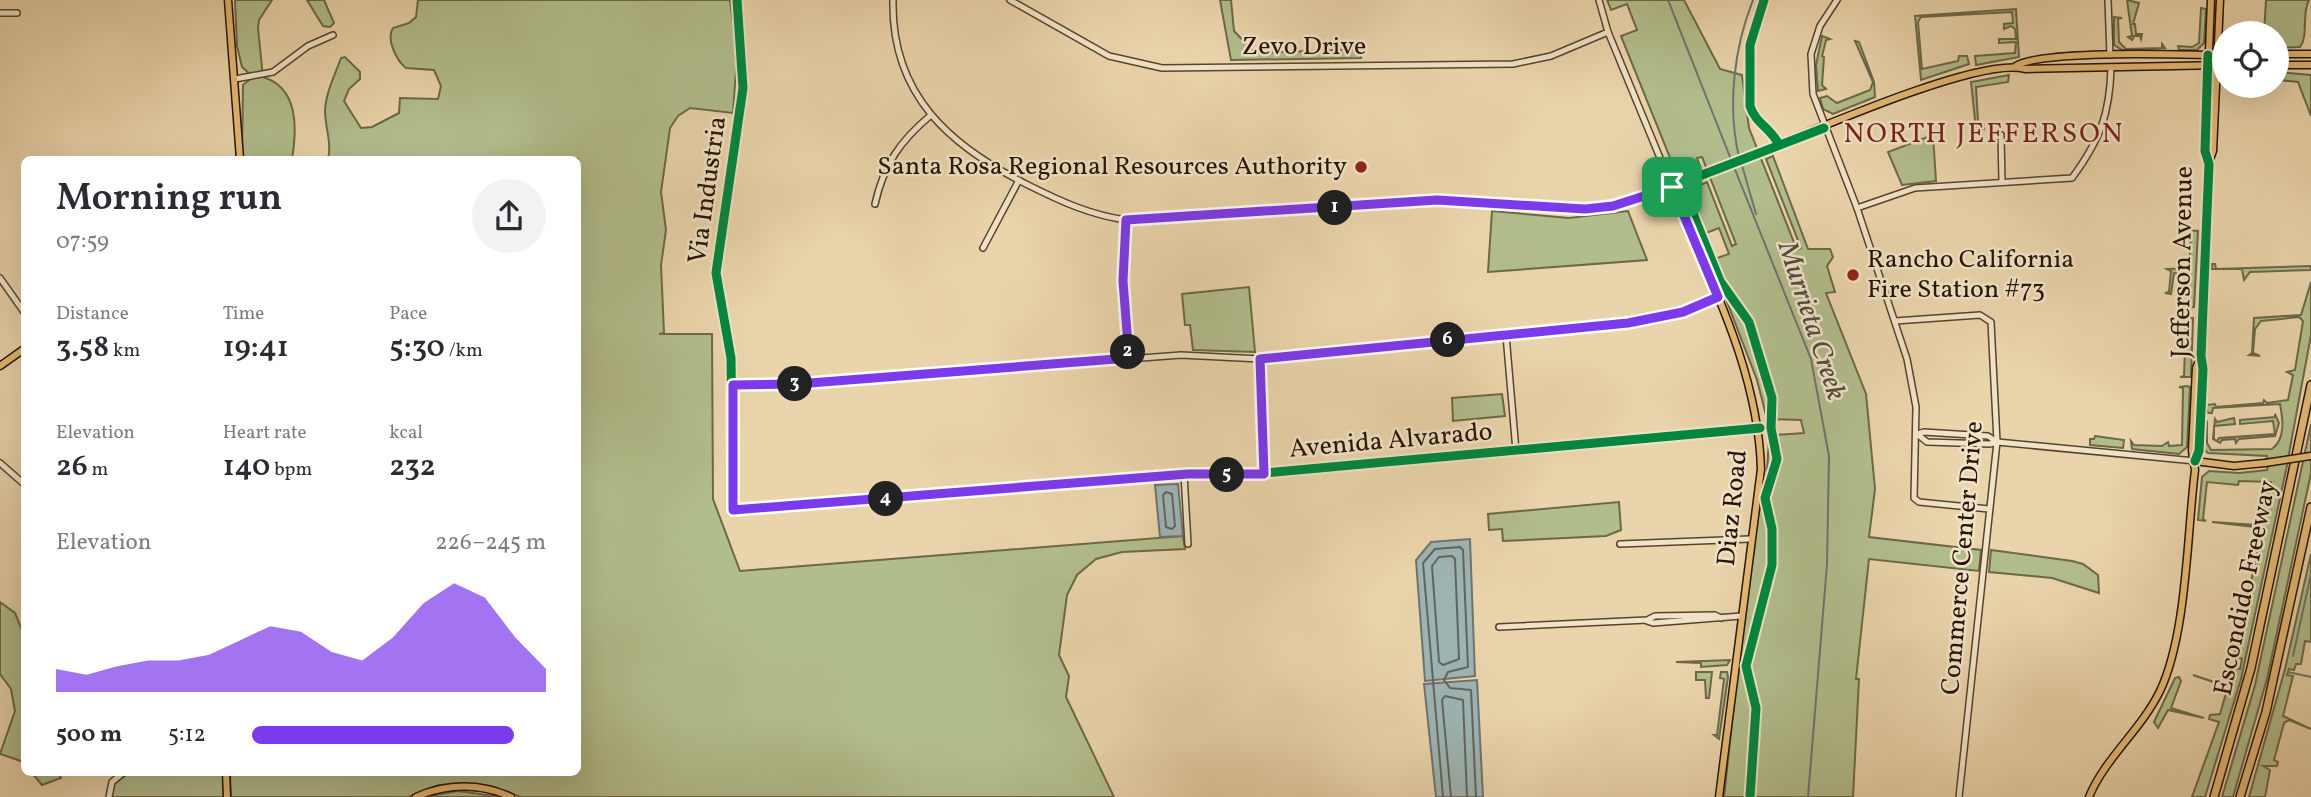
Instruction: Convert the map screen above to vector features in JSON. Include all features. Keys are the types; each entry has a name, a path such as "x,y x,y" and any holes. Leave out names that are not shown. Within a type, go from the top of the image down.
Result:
{"highway":[{"name":"Escondido Freeway","path":"2214,797 2252,664 2311,385"},
{"name":"Escondido Freeway","path":"2240,797 2276,668 2311,507"}],"main road":[{"path":"228,0 240,156"},
{"name":"Jefferson Avenue","path":"2209,164 2205,151 2211,0"},
{"name":"Jefferson Avenue","path":"2220,0 2220,21"},
{"path":"2289,54 2311,54"},
{"path":"1672,187 1950,80 2016,66 2025,61 2110,55 2212,55"},
{"path":"2016,66 2025,69 2212,64"},
{"path":"2289,65 2311,65"},
{"name":"Jefferson Avenue","path":"2089,797 2102,772 2151,707 2167,675 2178,630 2195,461 2192,451 2196,368 2201,356 2209,164 2218,98"},
{"path":"2206,113 2209,136 2214,139"},
{"name":"Diaz Road","path":"1672,187 1718,297 1754,397 1760,428 1761,469 1719,797"},
{"path":"0,366 21,351"},
{"path":"2195,461 2225,466 2311,456"},
{"path":"226,776 227,797"},
{"path":"416,797 440,789 468,786 511,797"}],"street":[{"name":"Via Industria","path":"733,510 733,385 716,273 743,88 737,0"},
{"path":"893,0 896,38 903,65 931,115 968,151 1068,205 1126,220 1437,200 1585,209 1613,206 1672,187"},
{"name":"Zevo Drive","path":"1010,0 1109,56 1162,68 1513,64 1551,56 1608,32"},
{"name":"Diaz Road","path":"1599,0 1608,32 1672,187"},
{"path":"1837,0 1820,26 1811,54 1813,94 1857,208 1895,321 1913,385 1917,434 1914,498 1919,502 1989,509"},
{"path":"2108,0 2110,55"},
{"path":"0,13 17,13"},
{"path":"235,79 273,72 308,46 334,35"},
{"path":"1857,208 1915,188 2072,178 2103,128 2110,96 2111,67"},
{"path":"875,204 891,156 911,132 931,115"},
{"path":"2001,135 2002,182"},
{"path":"983,248 1019,180"},
{"path":"1126,220 1123,281 1129,358"},
{"path":"0,278 21,308"},
{"path":"733,385 797,384 1181,355 1260,359 1655,319 1683,312 1718,297"},
{"name":"Commerce Center Drive","path":"1895,321 1980,315 1991,321 1997,442 1959,797"},
{"path":"1506,335 1516,451"},
{"path":"1260,359 1264,474"},
{"name":"Avenida Alvarado","path":"733,510 1184,474 1264,474 1760,428"},
{"path":"1917,434 1927,442 1997,442 2195,461"},
{"path":"0,463 21,481"},
{"path":"1184,474 1188,544"},
{"path":"1620,544 1750,539"},
{"path":"1499,628 1647,620 1655,616 1741,617"},
{"path":"109,797 111,782 119,776"}],"green space":[{"path":"235,0 272,0 259,20 258,28 263,77 275,82 289,100 295,123 292,156 242,156 243,85 253,77 242,67 237,46"},
{"path":"307,0 324,0 334,23 330,27 323,26"},
{"path":"418,0 730,0 737,55 733,113 690,108 678,116 670,128 661,192 666,230 661,265 664,333 659,334 712,334 713,499 740,571 1183,536 1185,549 1122,552 1096,559 1077,575 1067,595 1059,655 1069,676 1066,697 1114,797 521,797 491,786 464,783 439,785 408,797 231,797 230,776 581,776 581,156 328,156 326,103 341,58 345,57 360,72 360,79 349,89 344,101 361,128 372,127 399,113 400,98 438,99 441,86 434,70 406,68 391,43 393,28 409,23 416,17"},
{"path":"1220,0 1231,0 1234,31 1255,53 1361,49 1361,58 1231,60"},
{"path":"1607,0 1684,0 1720,69 1742,75 1749,128 1797,250 1801,248 1766,159 1773,156 1808,249 1830,249 1833,257 1827,266 1835,292 1826,293 1866,394 1875,489 1869,537 1981,550 1979,571 1869,559 1856,679 1859,679 1853,797 1724,797 1752,537 1766,486 1769,439 1773,435 1804,433 1801,420 1767,419 1757,380 1711,260 1729,254 1719,228 1701,235 1686,198 1688,191 1707,182 1732,246 1736,244 1702,157 1697,158 1700,166 1686,172 1675,170 1621,36 1637,30 1627,4 1611,10"},
{"path":"2127,0 2139,3 2133,24 2136,34 2142,34 2141,39 2140,36 2134,36 2132,40 2128,37 2132,36"},
{"path":"2266,0 2309,0 2300,47 2289,47 2289,21 2265,21"},
{"path":"2201,8 2206,9 2204,43 2197,50 2179,50 2178,46 2192,47 2199,43"},
{"path":"2016,9 2019,57 1976,65 1975,56 2015,53 2016,42 1999,43 1999,39 2016,39 2015,29 2011,26 2004,29 2004,24 2013,23 2012,12 1921,17 1918,22 1922,69 1958,61 1959,56 1967,56 1969,64 1921,80 1915,16"},
{"path":"2114,17 2122,18 2118,19 2119,42 2126,49 2162,48 2162,44 2165,48 2122,50 2114,45"},
{"path":"1822,36 1830,39 1826,40 1822,56 1822,85 1826,89 1818,91 1816,65"},
{"path":"1855,41 1859,42 1874,82 1875,97 1833,114 1823,109 1820,98 1827,96 1837,103 1870,90 1873,82"},
{"path":"2289,73 2311,75 2311,116 2298,82 2289,81"},
{"path":"2009,75 2008,82 1976,87 1978,121 1983,123 1984,129 1976,129 1971,82"},
{"path":"1933,135 1936,181 1902,185 1888,152"},
{"path":"1492,211 1569,218 1628,211 1647,260 1488,272"},
{"path":"2187,230 2198,231 2194,307 2183,308 2187,306 2188,298 2184,296 2188,291 2186,274 2174,273 2171,294 2165,293 2169,292 2171,271 2167,269 2189,268 2191,233"},
{"path":"2311,266 2311,270 2250,272 2244,280 2242,269 2216,269"},
{"path":"2311,282 2311,335 2288,459 2268,462 2267,456 2208,453 2202,448 2204,427 2207,423 2207,443 2211,450 2272,449 2277,444 2282,433 2280,404 2213,408 2212,413 2208,413 2205,405 2215,404 2216,407 2263,403 2264,400 2267,403 2288,400 2293,375 2287,372 2295,370 2303,321 2299,317 2261,321 2255,329 2253,353 2260,356 2249,355 2252,353 2254,318 2301,315"},
{"path":"1249,287 1255,352 1193,350 1190,325 1185,325 1182,294"},
{"path":"2182,316 2193,318 2191,377 2180,377 2184,376 2186,318"},
{"path":"2179,387 2190,387 2187,447 2179,454 2132,449 2131,441 2134,445 2162,446 2168,442 2169,446 2182,445 2183,388"},
{"path":"1502,394 1505,416 1453,421 1452,398"},
{"path":"2275,414 2279,423 2275,436 2239,439 2236,443 2235,439 2222,440 2220,443 2213,439 2214,429 2214,439 2217,441 2219,438 2275,434 2273,421 2240,424 2240,420 2275,417"},
{"path":"2234,418 2235,424 2214,426 2215,419 2217,422"},
{"path":"2311,424 2311,473 2267,679 2233,797 2222,797 2255,685"},
{"path":"2095,436 2124,440 2123,448 2090,445 2090,439"},
{"path":"2288,461 2241,679 2205,797 2192,797 2219,722 2209,719 2210,715 2220,714 2227,690 2225,686 2193,675 2229,687 2234,668 2240,669 2242,659 2234,656 2263,528 2212,522 2257,525 2262,522 2271,482 2239,481 2238,485 2207,482 2203,519 2206,521 2198,520 2202,477 2209,471 2239,473 2267,470 2268,465"},
{"path":"1619,502 1621,530 1606,536 1503,541 1502,529 1489,530 1488,514"},
{"path":"1991,550 2083,564 2098,575 2099,593 2052,578 1989,572"},
{"path":"2311,554 2311,642 2305,641 2301,664 2296,664 2294,670 2289,669 2287,675 2293,676 2283,716 2311,729 2289,720 2284,723 2274,760 2278,762 2277,766 2263,766 2270,770 2265,797 2249,797 2285,669"},
{"path":"0,602 15,613 21,628 21,761 0,754 15,711 11,689 0,674"},
{"path":"1730,660 1727,665 1701,667 1701,663 1676,662"},
{"path":"1696,672 1712,672 1709,698 1706,698 1705,680 1696,680"},
{"path":"1721,672 1727,672 1728,677 1719,739 1714,735 1717,735 1724,679 1720,678"},
{"path":"2179,677 2181,681 2171,708 2204,718 2168,710 2158,728 2154,722 2175,678"},
{"path":"34,776 61,778 42,785"},
{"path":"125,776 223,776 224,797 111,797 113,785"},
{"path":"458,791 501,797 426,797"}],"water":[{"path":"1178,484 1183,536 1160,537 1155,485"},
{"path":"1470,539 1475,676 1425,681 1416,560 1431,542"},
{"path":"1477,680 1483,797 1436,797 1424,684"}],"waterway":[{"name":"Murrieta Creek","path":"1668,0 1732,162"},
{"path":"1739,157 1733,118 1734,77 1741,38 1753,0"},
{"name":"Murrieta Creek","path":"1741,162 1756,214"},
{"name":"Murrieta Creek","path":"1734,167 1811,359 1829,456 1827,564 1808,797"},
{"path":"2293,656 2311,574"},
{"path":"2288,672 2311,677"}],"cycle path":[{"path":"737,0 743,88 716,273 731,358 733,510 1188,474 1264,473 1760,428"},
{"path":"1764,0 1750,45 1750,106 1779,145"},
{"path":"2195,461 2199,451 2203,369 2201,356 2209,164 2205,151 2208,55"},
{"path":"1702,175 1824,128"},
{"path":"1681,184 1720,281 1749,322 1772,398 1771,428 1777,459 1765,498 1772,529 1772,565 1746,666 1756,708 1750,797"}],"place":[{"name":"Santa Rosa Regional Resources Authority","path":"1361,167"},
{"name":"Rancho California Fire Station #73","path":"1853,275"}],"district":[{"name":"NORTH JEFFERSON","path":"1984,134"}],"route":[{"path":"1672,187 1718,297 1683,312 1628,323 1260,359 1264,474 1188,474 733,510 733,385 797,384 1129,358 1123,281 1126,220 1161,220 1437,200 1566,209 1602,208 1633,201 1672,187"}]}
